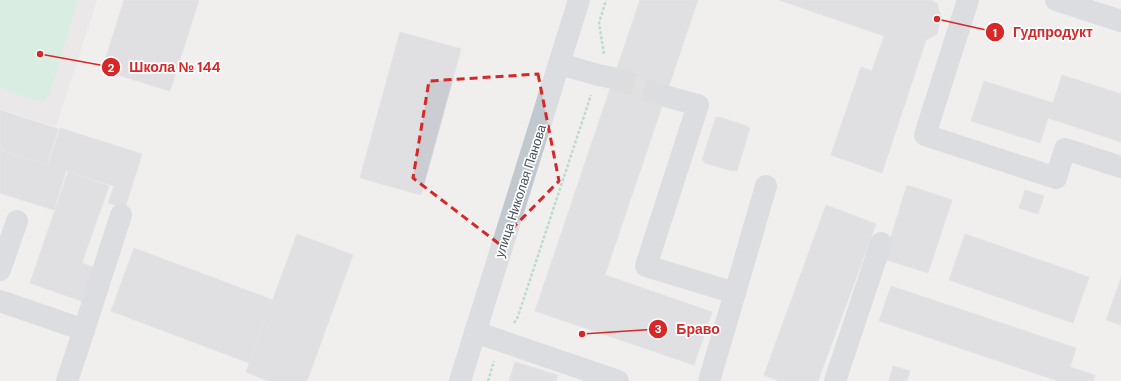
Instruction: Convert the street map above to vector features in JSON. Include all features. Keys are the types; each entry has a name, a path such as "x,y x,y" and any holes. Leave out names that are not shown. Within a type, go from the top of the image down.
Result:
{"street":[{"name":"улица Николая Панова","path":"460,381 579,0"},
{"path":"968,0 925,135 1056,178 1065,149 1121,167"},
{"path":"1056,0 1121,21"},
{"path":"560,64 605,77"},
{"path":"665,96 698,105 646,266 735,293"},
{"path":"709,381 766,186"},
{"path":"67,381 121,215"},
{"path":"0,270 17,221"},
{"path":"834,381 881,243"},
{"path":"0,301 84,330"},
{"path":"475,332 618,381"}],"path":[{"path":"488,381 498,351 517,319 605,77 605,53 599,22 606,0"}],"highlighted area":[{"path":"538,74 559,181 498,243 413,178 429,81"}],"shaded area":[{"path":"0,0 97,0 56,127 0,109"}],"green space":[{"path":"1,0 78,0 50,93 45,100 37,101 0,88"}],"building":[{"path":"124,0 199,0 170,91 102,70"},
{"path":"640,0 698,0 605,275 712,312 694,365 535,311"},
{"path":"779,0 930,0 937,3 941,17 937,34 926,40 882,173 831,155 861,67 872,71 884,36"},
{"path":"400,32 461,49 421,195 360,178"},
{"path":"1062,75 1121,94 1121,142 1048,118 1040,143 971,121 984,81 1053,103"},
{"path":"0,110 58,129 47,165 0,149"},
{"path":"716,117 750,128 737,171 705,163 702,160"},
{"path":"60,128 142,154 125,208 108,203 114,186 66,171 54,210 0,193 0,150 48,165"},
{"path":"68,172 109,186 82,263 101,270 90,304 30,283"},
{"path":"907,185 952,200 928,273 884,259"},
{"path":"1025,190 1044,196 1038,214 1019,208"},
{"path":"826,205 876,224 818,381 779,381 764,375"},
{"path":"297,234 353,255 307,381 269,381 246,372"},
{"path":"965,234 1089,277 1073,323 949,280"},
{"path":"134,248 273,300 249,363 111,311"},
{"path":"1121,278 1121,325 1106,320"},
{"path":"891,286 1076,348 1070,367 1095,375 1093,381 1058,381 879,321"},
{"path":"515,362 558,375 556,381 509,381"},
{"path":"893,366 910,371 907,381 889,381"}],"tunnel":[{"path":"613,78 665,96"}],"place":[{"name":"Гудпродукт","path":"937,19"},
{"name":"Школа № 144","path":"40,54"},
{"name":"Браво","path":"582,334"}]}
